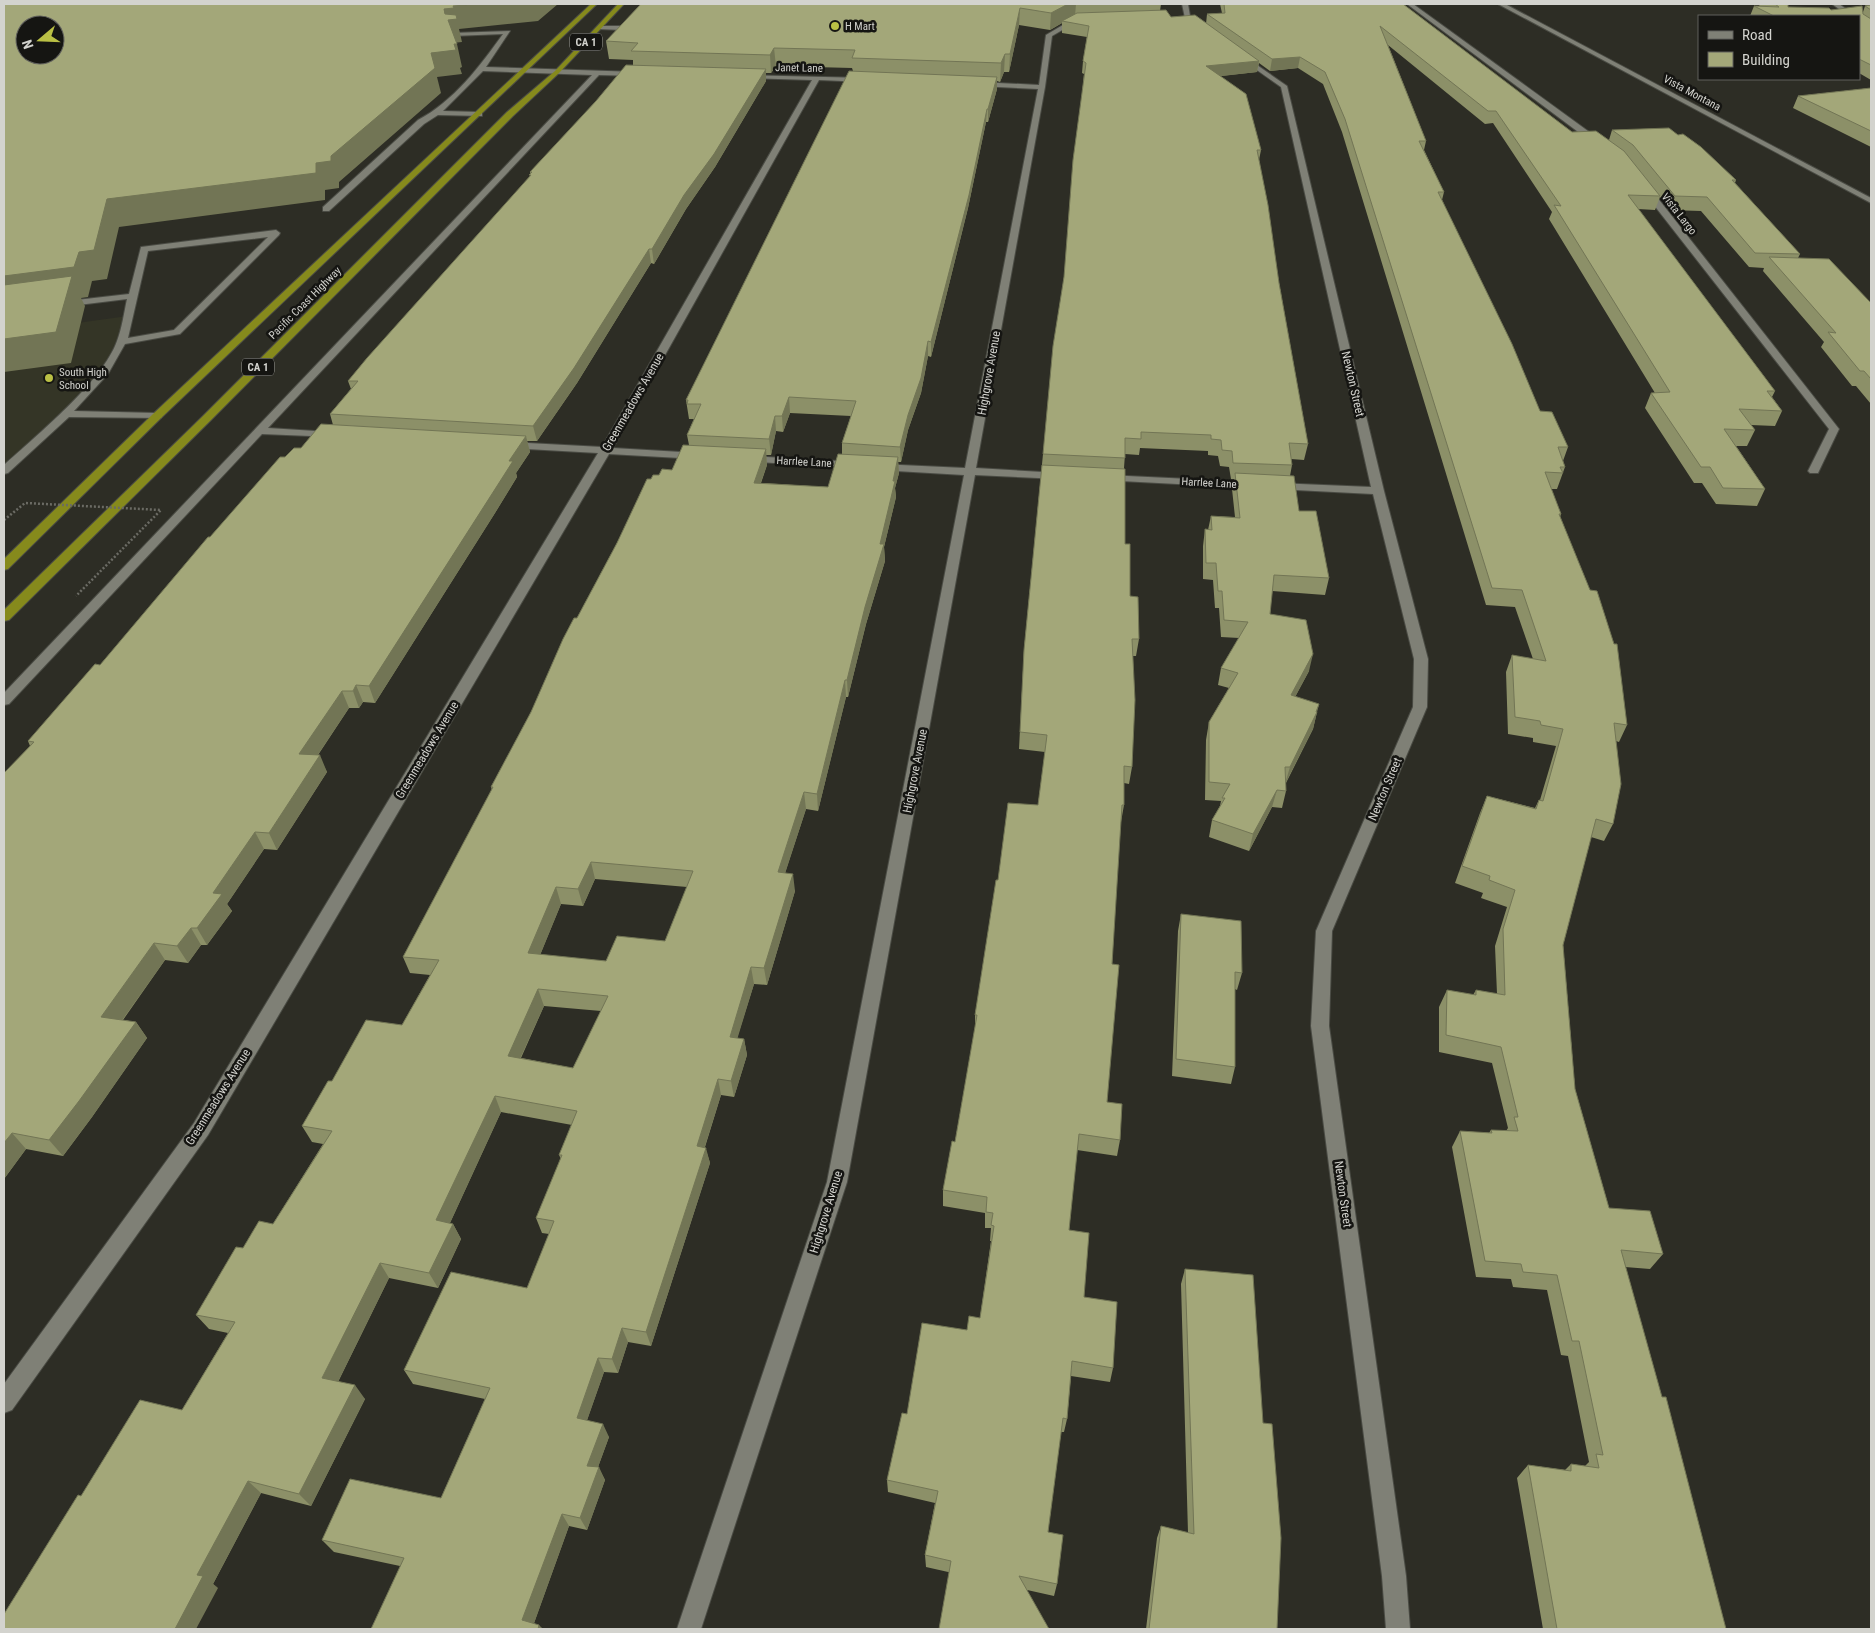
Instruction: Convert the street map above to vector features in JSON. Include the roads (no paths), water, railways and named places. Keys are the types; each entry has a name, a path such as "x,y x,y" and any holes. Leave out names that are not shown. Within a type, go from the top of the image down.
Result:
{"highway":[{"name":"Pacific Coast Highway","path":"4,566 157,416 594,4"},
{"name":"Pacific Coast Highway","path":"4,617 207,418 510,114 557,72 621,4"}],"street":[{"path":"1410,4 1608,150"},
{"name":"Vista Montana","path":"1501,4 1871,201"},
{"path":"1834,4 1851,15"},
{"path":"1168,18 1186,11 1211,35"},
{"name":"Highgrove Avenue","path":"689,1629 837,1182 971,472 1042,87 1049,35 1075,20 1093,19"},
{"path":"599,28 622,28"},
{"path":"326,209 422,122 437,114 481,69 508,32 453,34"},
{"name":"Newton Street","path":"1228,46 1284,86 1378,491 1421,659 1420,707 1324,932 1320,1026 1392,1566 1398,1629"},
{"path":"481,69 645,74"},
{"path":"4,702 597,73"},
{"name":"Janet Lane","path":"741,76 876,80"},
{"name":"Greenmeadows Avenue","path":"4,1402 201,1129 606,450 817,78"},
{"path":"974,84 1042,87"},
{"path":"437,114 479,114"},
{"name":"Vista Largo","path":"1642,184 1834,429 1814,471"},
{"path":"4,471 66,414 104,372 122,342 144,248 276,233 177,332 122,342"},
{"path":"50,306 133,296"},
{"path":"66,414 157,416"},
{"path":"261,431 340,436"},
{"path":"497,444 714,457"},
{"name":"Harrlee Lane","path":"734,458 1070,477"},
{"name":"Harrlee Lane","path":"1090,478 1378,491"}],"place":[{"name":"H Mart","path":"835,26"},
{"name":"South High School","path":"49,378"}]}
